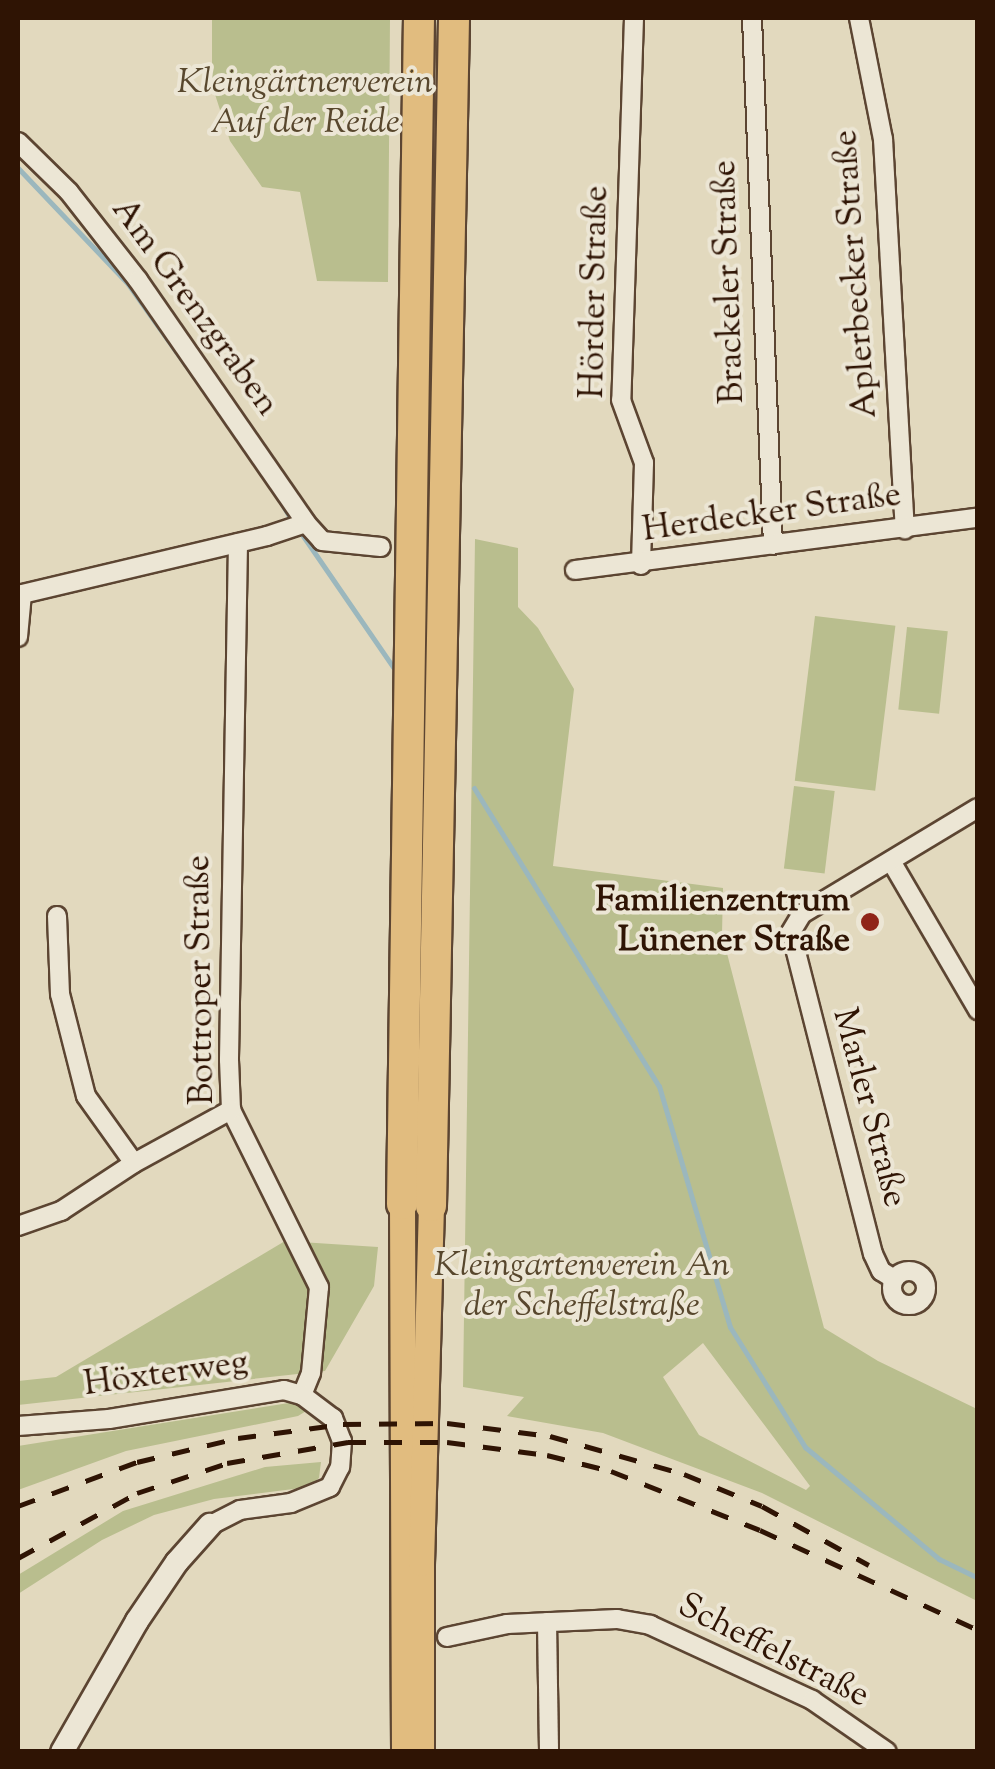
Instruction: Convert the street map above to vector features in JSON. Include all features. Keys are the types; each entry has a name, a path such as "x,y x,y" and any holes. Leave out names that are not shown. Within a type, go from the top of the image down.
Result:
{"highway":[{"path":"416,1205 419,18"},
{"path":"416,1205 454,18"}],"main road":[{"path":"404,1752 416,1205"},
{"path":"416,1205 421,1752"}],"street":[{"name":"Hörder Straße","path":"634,18 621,400 644,463 641,564"},
{"name":"Brackeler Straße","path":"752,18 773,545"},
{"name":"Aplerbecker Straße","path":"860,18 883,139 906,529"},
{"name":"Am Grenzgraben","path":"18,142 69,192 138,280 306,522"},
{"name":"Herdecker Straße","path":"575,570 978,518"},
{"path":"18,637 20,595 238,543 306,522 322,541 381,547"},
{"name":"Bottroper Straße","path":"238,543 228,1060 232,1110 319,1287 310,1373 302,1395"},
{"name":"Marler Straße","path":"894,1279 882,1271 872,1254 791,945 791,932 802,914 978,808"},
{"path":"892,861 978,1010"},
{"path":"57,916 60,994 86,1096 134,1162"},
{"path":"18,1226 61,1211 134,1162 232,1110"},
{"name":"Höxterweg","path":"18,1426 109,1418 284,1390 302,1395"},
{"path":"62,1752 137,1621 176,1562 210,1525 240,1510 292,1503 330,1487 340,1468 342,1441 333,1418 302,1395"},
{"name":"Scheffelstraße","path":"447,1637 507,1624 616,1619 650,1625 812,1700 887,1752"},
{"path":"547,1622 549,1752"}],"green space":[{"name":"Kleingärtnerverein Auf der Reide","path":"212,18 390,18 388,282 317,281 300,192 262,187 230,141 212,85"},
{"name":"Kleingartenverein An der Scheffelstraße","path":"475,539 518,548 518,607 538,628 574,689 553,866 723,888 722,934 824,1328 878,1361 977,1409 977,1601 762,1493 603,1433 507,1416 524,1397 463,1387","holes":["703,1343 810,1486 806,1490 699,1435 663,1377"]},
{"path":"815,616 895,626 875,791 795,781"},
{"path":"907,627 948,631 939,714 898,710"},
{"path":"794,786 835,791 825,873 784,868"},
{"path":"285,1241 378,1247 374,1286 325,1371 18,1405 18,1381 56,1377"},
{"path":"295,1402 311,1408 298,1416 126,1451 18,1490 18,1446"},
{"path":"321,1462 319,1478 309,1487 214,1499 154,1515 102,1540 18,1594 18,1575 123,1511 265,1467"}],"waterway":[{"path":"18,168 128,284 209,398"},
{"path":"278,497 289,516"},
{"path":"301,533 393,667"},
{"path":"474,788 659,1086 730,1327 805,1447 939,1559 978,1578"}],"railway":[{"path":"18,1506 137,1462 238,1438 343,1424 447,1423 550,1436 684,1474 762,1506 869,1565"},
{"path":"18,1558 137,1493 227,1463 348,1442 447,1442 547,1455 611,1471 760,1530 978,1630"}],"place":[{"name":"Familienzentrum Lünener Straße","path":"870,922"}]}
